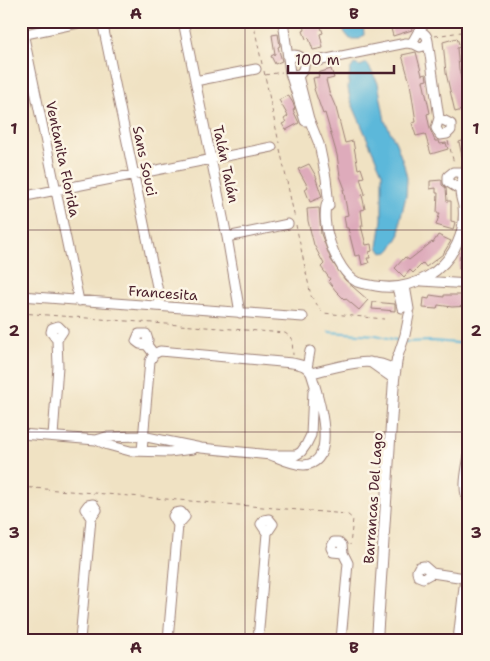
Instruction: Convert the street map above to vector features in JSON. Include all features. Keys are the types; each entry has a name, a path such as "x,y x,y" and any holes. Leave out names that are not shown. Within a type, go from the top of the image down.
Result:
{"street":[{"path":"22,34 88,21"},
{"name":"Sans Souci","path":"102,21 161,306"},
{"name":"Talán Talán","path":"183,21 227,237 240,304 240,313"},
{"path":"283,21 294,57 305,64 295,72"},
{"path":"289,21 295,72 307,129 320,155 326,178 334,233 348,264 365,284 382,287 401,286 421,281 469,284"},
{"path":"421,21 419,40 430,56 439,118 437,131 440,135 447,134"},
{"name":"Ventanita Florida","path":"21,23 79,301"},
{"path":"295,72 316,61 419,40"},
{"path":"294,57 316,61"},
{"path":"195,81 256,69"},
{"path":"21,197 272,147"},
{"path":"421,281 442,265 451,255 460,233 463,206 459,189 463,176 456,171"},
{"path":"227,237 288,224"},
{"path":"442,265 442,275 448,283"},
{"path":"398,356 405,335 405,312 401,286"},
{"name":"Francesita","path":"21,296 303,317"},
{"path":"53,436 58,366 57,340"},
{"path":"147,345 154,354"},
{"path":"96,440 106,437 142,436 201,448 271,455 301,452 311,435 312,426 310,351"},
{"path":"142,451 150,361 154,354 160,352 304,365 311,374 323,423 324,444 322,452 312,462 305,465 296,464 271,455"},
{"name":"Barrancas Del Lago","path":"377,640 395,374 398,356"},
{"path":"311,374 364,362 386,364 395,374"},
{"path":"21,434 96,440 120,449 142,451 169,452 201,448"},
{"path":"469,455 466,486 466,496 469,502"},
{"path":"80,640 91,518"},
{"path":"168,640 178,525"},
{"path":"258,640 267,533"},
{"path":"341,640 348,563 343,554"},
{"path":"458,640 465,578 469,565"},
{"path":"432,573 465,578"}],"path":[{"path":"253,21 311,296 323,313 384,319"},
{"path":"459,21 469,57"},
{"path":"419,40 462,32"},
{"path":"264,75 295,72"},
{"path":"447,134 456,171"},
{"path":"21,313 285,333 293,340 292,363"},
{"path":"21,487 347,514 353,519 350,546"}],"water":[{"path":"340,21 363,21 364,35 360,39 350,39"},
{"path":"367,63 378,83 385,121 396,143 407,178 406,196 400,221 400,234 391,249 388,252 382,253 378,247 382,220 382,173 350,99 348,88 350,70 354,64 360,66"}],"building":[{"path":"303,21 319,21 323,33 320,34 323,48 313,50 309,38 306,39 303,31 305,30"},
{"path":"410,21 412,30 393,36 390,25"},
{"path":"278,34 280,46 278,47 282,61 275,64 271,56 275,54 272,35"},
{"path":"457,38 460,47 457,48 459,69 469,114 469,129 466,129 462,110 455,112 446,73 443,42"},
{"path":"416,52 422,75 426,74 427,80 423,81 430,113 427,114 430,129 435,141 439,141 440,144 446,143 448,149 431,154 425,134 416,136 412,123 416,122 410,83 402,55"},
{"path":"331,69 334,78 326,80 329,92 336,108 345,143 353,141 358,169 361,168 364,177 360,178 365,194 362,195 365,209 361,210 363,226 361,226 366,245 371,244 372,251 369,252 370,258 367,258 369,263 362,265 360,255 355,256 348,228 346,228 344,216 348,215 343,189 345,189 340,176 337,155 325,113 323,114 314,89 313,78 319,77 318,73"},
{"path":"288,95 293,103 295,109 293,110 299,123 286,130 282,124 286,122 284,119 288,116 279,100"},
{"path":"469,139 469,168 462,156 459,142"},
{"path":"309,164 317,178 322,197 310,202 305,189 308,187 298,169"},
{"path":"442,180 442,185 446,188 447,201 451,201 451,221 455,222 453,230 436,225 440,213 437,213 438,193 436,193 436,188 430,189 430,181"},
{"path":"319,208 321,234 331,260 345,280 368,300 359,310 336,291 321,267 324,264 314,245 307,209"},
{"path":"438,235 451,241 443,254 426,267 423,263 413,273 410,270 404,277 395,268 405,257 409,260 433,243"},
{"path":"460,255 469,256 469,270 459,269"},
{"path":"430,295 444,297 444,295 469,295 469,306 452,307 438,305 437,309 423,308 424,298 429,299"},
{"path":"373,302 395,304 395,311 372,309"}],"waterway":[{"path":"329,332 376,335 400,341"},
{"path":"405,342 433,341 469,344"}]}
